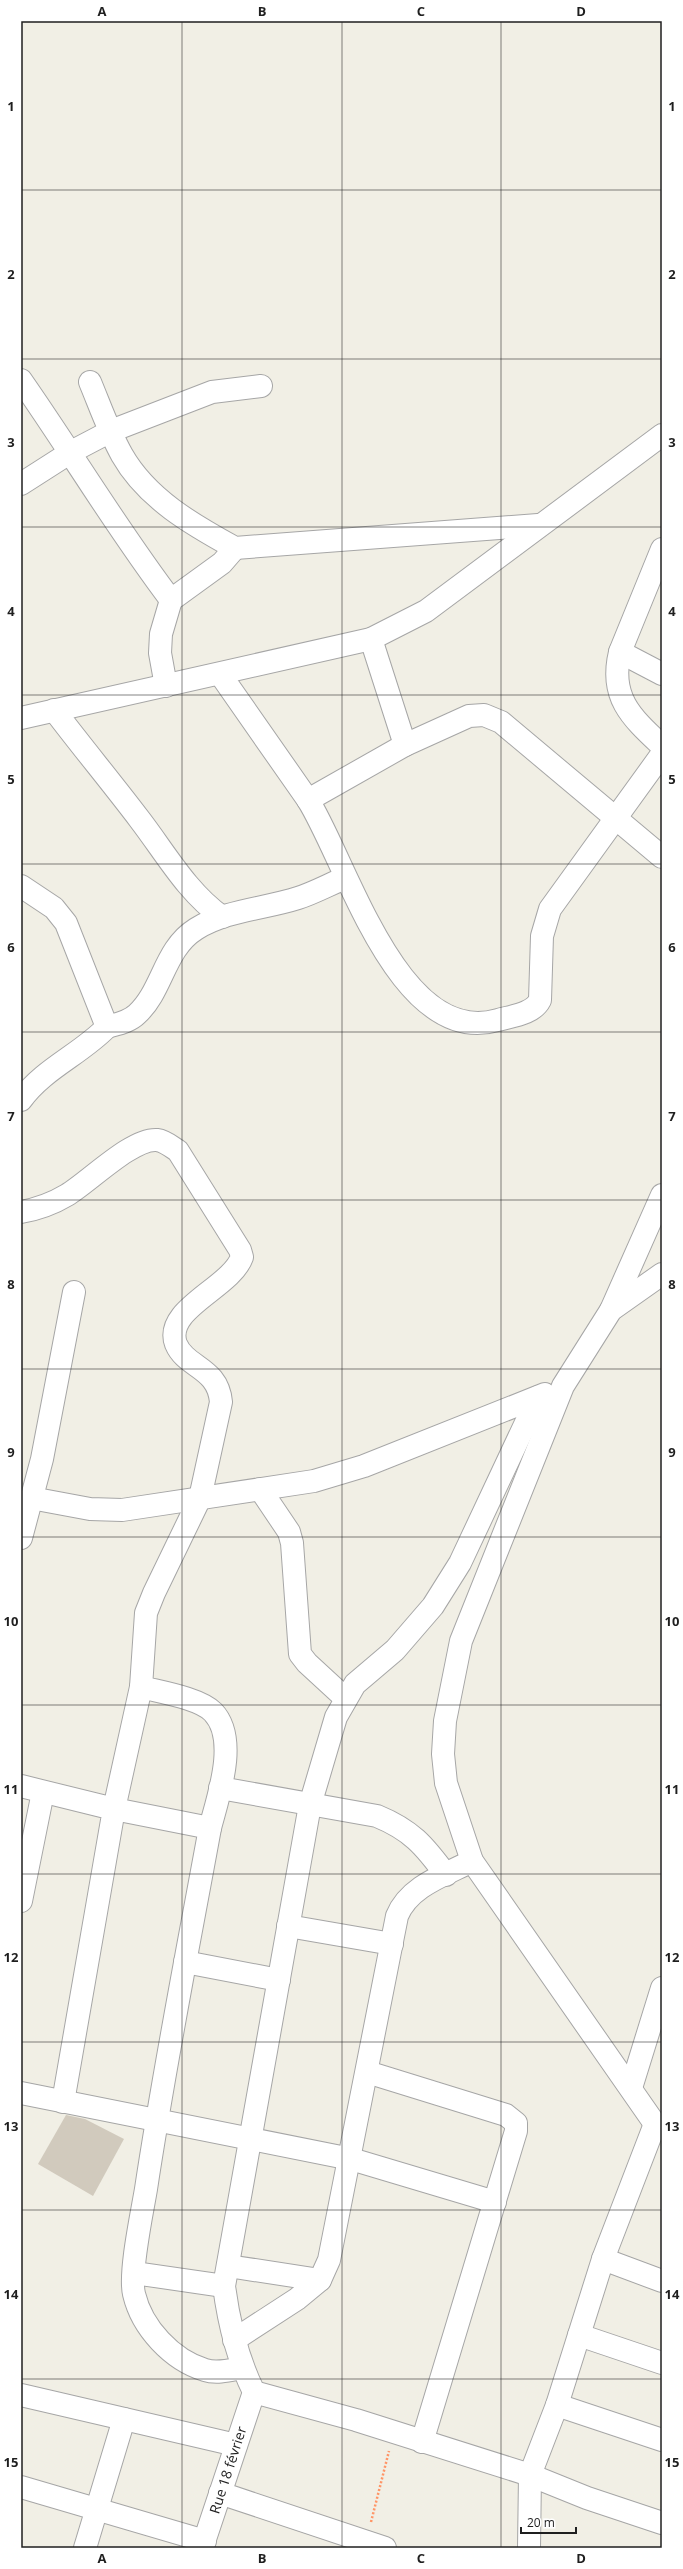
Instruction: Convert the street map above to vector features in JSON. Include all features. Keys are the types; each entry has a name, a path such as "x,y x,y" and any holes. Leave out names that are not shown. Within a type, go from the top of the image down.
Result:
{"street":[{"path":"21,380 71,452 103,505 171,600"},
{"path":"90,382 122,456 144,484 171,509 203,530 235,548 538,525"},
{"path":"21,484 71,452 111,431 212,392 261,386"},
{"path":"21,718 371,639 426,610 538,525 662,435"},
{"path":"166,686 160,653 161,634 171,600 222,563 235,548"},
{"path":"662,549 620,652 616,667 620,696 625,708 662,746"},
{"path":"371,639 405,745"},
{"path":"620,652 662,674"},
{"path":"220,674 308,800 325,828 345,878 397,971 414,993 440,1012 461,1022 486,1024 528,1012 537,1006 540,1000 542,936 550,909 662,754"},
{"path":"54,710 187,884 211,909 222,917"},
{"path":"308,800 405,745 470,716 484,716 500,722 662,857"},
{"path":"21,1100 40,1078 89,1044 107,1027 124,1022 138,1014 182,941 196,929 222,917 298,898 345,878"},
{"path":"21,886 54,908 66,923 107,1027"},
{"path":"21,1212 49,1205 68,1195 118,1156 144,1142 157,1140 168,1144 178,1151 240,1250 242,1257 235,1272 183,1313 175,1326 174,1337 178,1348 212,1379 220,1389 219,1413 200,1498 154,1592 146,1613 141,1686 114,1809 64,2102"},
{"path":"529,2548 530,2475 557,2406 602,2259 659,2125 631,2088 472,1861 446,1783 443,1754 445,1721 461,1641 563,1386 611,1310 660,1207"},
{"path":"611,1310 662,1274"},
{"path":"21,1538 42,1459 74,1292"},
{"path":"31,1498 90,1509 122,1510 314,1481 364,1466 563,1386"},
{"path":"538,1397 460,1563 441,1594 395,1650 355,1684 345,1698 336,1717 310,1805 226,2276 234,2340 242,2368 254,2392 530,2475 587,2498 662,2523"},
{"path":"260,1489 289,1532 292,1543 300,1654 307,1663 345,1698"},
{"path":"141,1686 194,1702 213,1712 226,1740 220,1788 210,1828 156,2120 134,2273 133,2292 140,2313 157,2338 185,2362 206,2371 225,2372 242,2368"},
{"path":"21,1786 114,1809 210,1828"},
{"path":"220,1788 377,1816 400,1825 418,1840 446,1875"},
{"path":"21,1901 43,1792"},
{"path":"234,2340 269,2319 320,2280 329,2260 351,2159 392,1944 402,1904 412,1893 472,1861"},
{"path":"288,1926 392,1944"},
{"path":"185,1962 279,1980"},
{"path":"631,2088 662,1988"},
{"path":"367,2072 513,2118 516,2123 516,2131 422,2442"},
{"path":"21,2093 351,2159 495,2202"},
{"path":"602,2259 662,2281"},
{"path":"134,2273 320,2280"},
{"path":"579,2335 662,2363"},
{"name":"Rue 18 février","path":"204,2544 254,2392"},
{"path":"21,2395 236,2445"},
{"path":"557,2406 662,2440"},
{"path":"85,2548 124,2419"},
{"path":"21,2487 97,2508 204,2544"},
{"path":"220,2493 376,2545"}],"path":[{"path":"376,2545 393,2433"}],"building":[{"path":"66,2115 85,2119 124,2139 93,2196 38,2164"}]}
